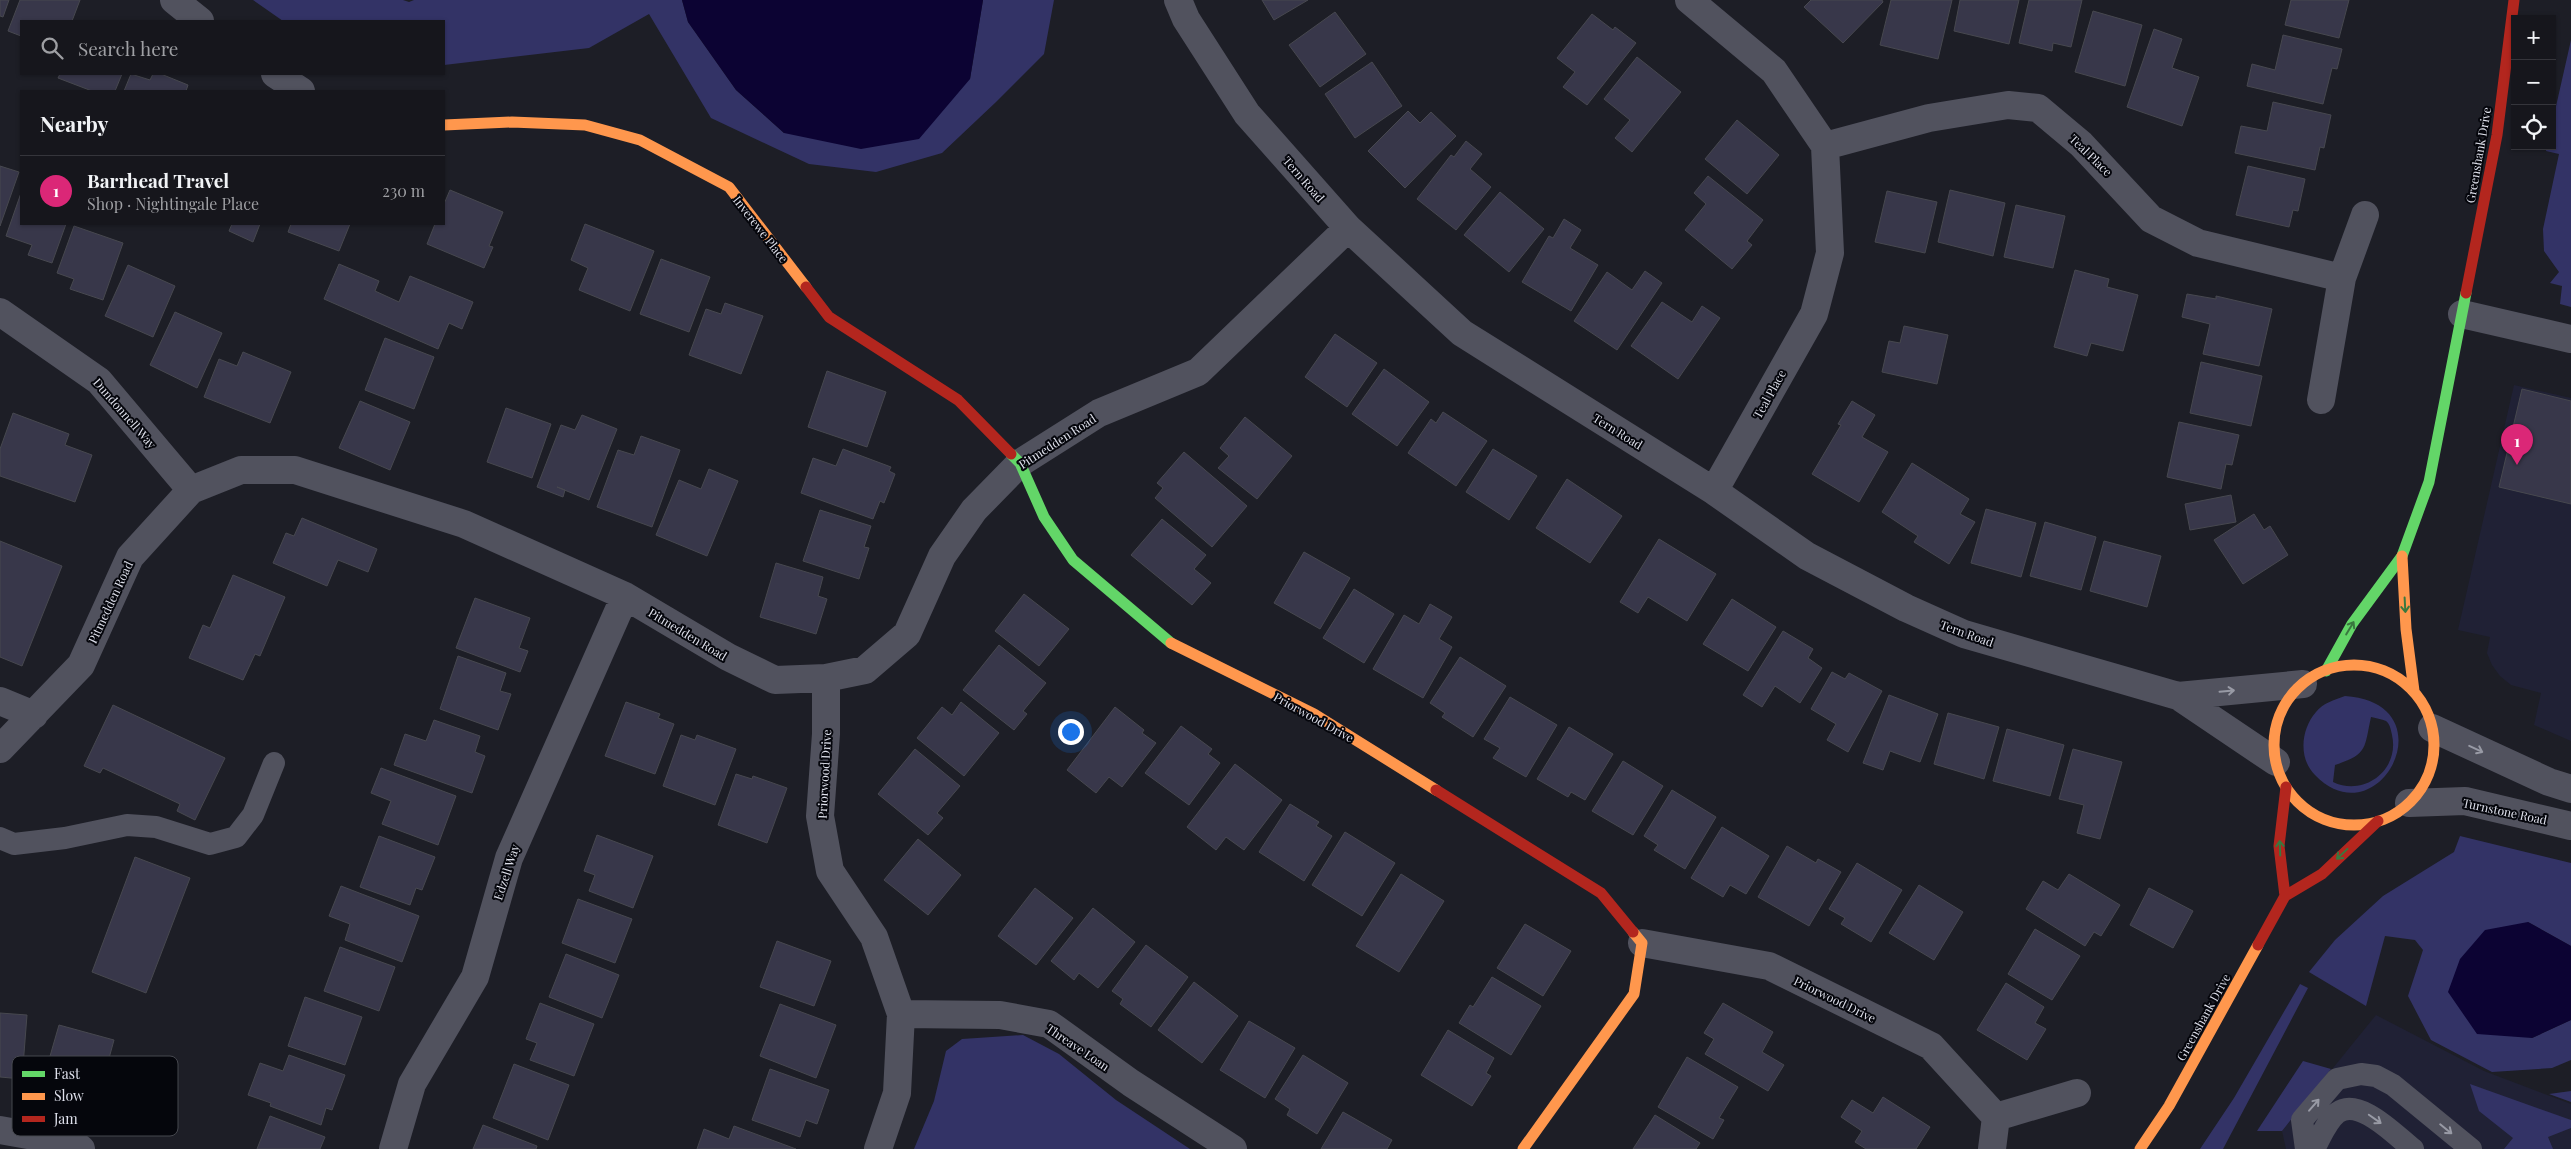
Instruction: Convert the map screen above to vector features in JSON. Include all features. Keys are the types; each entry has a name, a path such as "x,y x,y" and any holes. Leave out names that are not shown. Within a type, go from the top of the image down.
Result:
{"street":[{"path":"174,0 199,20"},
{"name":"Tern Road","path":"1178,0 1186,19 1247,114 1348,228 1462,333 1714,491 1806,556 1906,608 1964,634 2178,696 2281,775"},
{"path":"1689,0 1774,72 1825,146"},
{"name":"Greenshank Drive","path":"2402,556 2429,482 2497,135 2514,0"},
{"path":"277,75 299,90"},
{"name":"Teal Place","path":"1714,491 1814,314 1830,253 1825,146 1929,118 2008,104 2038,108 2081,144 2151,219 2198,243 2342,278"},
{"name":"Inverewe Place","path":"445,125 512,122 585,125 640,140 728,187 829,317 958,400 1020,463"},
{"path":"2320,400 2342,278 2365,215"},
{"name":"Pitmedden Road","path":"0,748 81,665 130,557 191,490 241,470 295,470 464,524 625,596 728,658 775,680 826,678 865,670 907,634 942,556 974,510 1020,463 1099,414 1198,372 1348,228"},
{"name":"Dundonnell Way","path":"0,312 99,381 191,490"},
{"path":"2462,314 2571,339"},
{"name":"Priorwood Drive","path":"1020,463 1044,517 1073,560 1166,640 1314,714 1601,893 1642,943 1769,966 1931,1046 1996,1116"},
{"path":"2314,677 2402,556"},
{"path":"2402,556 2406,629 2414,691"},
{"name":"Edzell Way","path":"393,1149 412,1084 475,977 509,858 625,596"},
{"path":"2281,775 2303,806 2326,820 2352,825 2378,821 2402,810 2421,790 2432,767 2434,740 2428,714 2414,691 2393,675 2368,666 2342,666 2314,677 2296,690 2281,711 2274,736 2281,775 2279,846 2285,896 2322,874 2378,821"},
{"name":"Tern Road","path":"2178,696 2314,677"},
{"name":"Priorwood Drive","path":"826,678 826,734 820,816 830,871 874,937 901,1014 897,1093 878,1149"},
{"path":"0,701 34,715"},
{"path":"2432,728 2549,782 2571,789"},
{"name":"Turnstone Road","path":"2409,803 2465,801 2571,826"},
{"name":"Greenshank Drive","path":"2140,1149 2169,1106 2285,896"},
{"path":"1523,1149 1634,994 1642,943"},
{"name":"Threave Loan","path":"901,1014 1000,1016 1049,1024 1131,1084 1233,1149"},
{"path":"1992,1149 1996,1116 2077,1093"},
{"path":"34,1136 73,1143 81,1149"}],"lane":[{"path":"0,838 14,844 65,838 127,825 156,827 210,844 236,837 253,815 274,763"},
{"path":"2306,1149 2302,1120 2336,1079 2361,1074 2376,1076 2393,1085 2472,1149"},
{"path":"2314,1149 2330,1121 2338,1112 2346,1109 2371,1115 2413,1149"}],"shaded area":[{"path":"253,0 403,0 409,2 414,0 682,0 688,22 736,90 784,133 970,79 983,0 1054,0 1044,54 996,102 942,153 876,172 809,164 711,118 649,14 589,48 445,65 445,20 282,20"},
{"path":"682,0 983,0 970,79 919,139 861,149 784,133 736,90 688,22"},
{"path":"2571,40 2571,307 2560,304 2562,286 2550,283 2559,272 2544,251 2543,229 2559,154 2546,151 2556,150 2556,106"},
{"path":"2514,385 2571,398 2571,741 2534,725 2541,693 2511,685 2500,676 2492,665 2487,653 2490,637 2458,630"},
{"path":"2345,696 2376,704 2394,721 2399,741 2393,763 2380,781 2361,791 2339,791 2315,775 2306,760 2304,752 2307,727 2316,712 2329,702","holes":["2371,717 2386,721 2389,725 2393,748 2391,759 2385,769 2367,783 2345,786 2333,782 2335,765 2354,757 2363,749"]},
{"path":"2460,836 2571,863 2571,946 2528,922 2532,1038 2571,1020 2571,1060 2552,1068 2492,1072 2431,1040 2408,996 2423,950 2415,940 2385,936 2366,1006 2309,972 2335,940 2383,896 2454,852"},
{"path":"2528,922 2571,946 2571,1020 2532,1038 2477,1034 2448,992 2460,959 2485,930"},
{"path":"2300,984 2308,988 2223,1149 2200,1149 2234,1098"},
{"path":"2376,1015 2484,1071 2571,1104 2571,1149 2286,1149 2282,1131"},
{"path":"1023,1035 1059,1054 1116,1100 1190,1149 914,1149 934,1101 946,1051 962,1039"},
{"path":"2303,1061 2331,1069 2282,1131 2257,1131"},
{"path":"2470,1084 2571,1120 2571,1128 2548,1137 2553,1149 2504,1149 2513,1138 2479,1111"},
{"path":"2571,1091 2571,1102 2549,1094"}],"building":[{"path":"0,0 9,0 3,17 0,16"},
{"path":"20,0 80,0 72,20 20,20 20,36 8,31"},
{"path":"1262,0 1308,0 1274,20"},
{"path":"1811,0 1882,0 1883,2 1843,43 1804,7"},
{"path":"1891,0 1952,0 1938,59 1880,45"},
{"path":"1960,0 2019,0 2009,44 1954,31"},
{"path":"2029,0 2082,0 2071,47 2053,43 2052,51 2019,43"},
{"path":"2291,0 2349,0 2339,38 2285,25"},
{"path":"2093,11 2142,25 2125,86 2075,72"},
{"path":"1335,12 1366,54 1320,87 1289,45"},
{"path":"1592,14 1613,30 1615,27 1636,43 1587,105 1563,87 1575,72 1557,58"},
{"path":"2154,29 2182,39 2172,68 2199,77 2182,126 2127,107"},
{"path":"2283,35 2342,49 2337,69 2332,68 2323,104 2247,86 2252,64 2275,70"},
{"path":"1637,57 1681,92 1632,152 1615,138 1630,120 1604,99"},
{"path":"1372,62 1402,106 1355,138 1325,94"},
{"path":"60,75 122,75 115,90 89,90 58,78"},
{"path":"131,75 150,80 152,75 163,75 188,85 186,90 124,90"},
{"path":"2273,102 2331,115 2324,148 2320,147 2315,170 2235,153 2241,126 2267,131"},
{"path":"1408,111 1420,123 1431,112 1456,136 1405,188 1368,151"},
{"path":"1737,120 1779,155 1747,194 1705,159"},
{"path":"1466,141 1482,154 1470,169 1491,187 1456,230 1417,199 1451,155 1454,157"},
{"path":"0,166 19,172 0,226"},
{"path":"2248,166 2305,179 2298,211 2293,210 2289,227 2236,215"},
{"path":"1708,176 1763,220 1747,241 1752,245 1732,269 1685,230 1706,204 1694,193"},
{"path":"450,190 503,212 489,246 493,247 484,268 427,244 435,225 445,225 445,202"},
{"path":"1950,190 2005,203 1993,256 1938,242"},
{"path":"1887,191 1937,202 1925,253 1875,242"},
{"path":"1500,192 1544,229 1509,272 1464,235"},
{"path":"20,196 20,225 66,225 52,263 28,255 32,245 6,236"},
{"path":"2016,205 2065,216 2053,268 2004,257"},
{"path":"1564,219 1581,230 1570,248 1598,265 1571,311 1522,282 1549,236 1553,238"},
{"path":"585,224 654,251 630,311 579,290 588,268 571,260"},
{"path":"232,225 260,225 253,242 229,231"},
{"path":"291,225 350,225 339,251 288,232"},
{"path":"74,226 123,243 103,300 70,289 74,279 57,273"},
{"path":"661,259 710,277 689,332 640,314"},
{"path":"339,264 379,281 375,291 399,302 410,276 473,302 462,329 449,323 438,349 324,299"},
{"path":"128,265 175,286 153,337 105,316"},
{"path":"2075,270 2109,279 2107,287 2138,295 2123,351 2091,343 2087,356 2054,347"},
{"path":"1645,271 1662,283 1617,350 1574,321 1607,272 1632,290"},
{"path":"2187,294 2216,299 2216,296 2272,309 2259,366 2203,354 2210,324 2182,317"},
{"path":"1662,302 1692,322 1702,306 1720,318 1678,379 1631,346"},
{"path":"725,303 763,316 741,374 689,355 706,309 721,314"},
{"path":"175,312 222,333 197,388 150,365"},
{"path":"1904,326 1948,335 1937,384 1882,372 1889,341 1900,343"},
{"path":"1335,334 1377,363 1347,407 1305,377"},
{"path":"385,338 434,357 414,409 365,390"},
{"path":"243,352 291,372 270,423 204,397 219,359 237,366"},
{"path":"2201,362 2262,376 2251,426 2190,413"},
{"path":"1384,369 1429,402 1397,446 1352,414"},
{"path":"827,371 886,392 867,447 808,427"},
{"path":"2522,389 2571,401 2571,504 2499,487"},
{"path":"360,401 410,422 390,470 339,448"},
{"path":"1852,401 1875,415 1862,437 1888,452 1859,502 1812,474 1841,425 1838,424"},
{"path":"506,408 551,424 532,478 487,462"},
{"path":"1443,412 1487,441 1456,486 1408,453 1431,419 1436,423"},
{"path":"13,413 69,434 65,445 92,455 75,502 0,476 0,449"},
{"path":"582,415 617,429 589,500 565,490 563,497 537,487 561,425 575,430"},
{"path":"1245,417 1292,456 1257,499 1218,468 1229,456 1220,448"},
{"path":"2179,422 2239,435 2232,465 2226,464 2221,489 2167,477"},
{"path":"641,436 680,450 652,527 597,507 618,450 634,455"},
{"path":"843,449 891,467 889,471 895,474 884,503 880,501 873,519 801,493 813,458 836,466"},
{"path":"1493,449 1537,476 1509,520 1466,492"},
{"path":"1184,452 1247,506 1212,547 1155,498 1163,488 1157,483"},
{"path":"1912,463 1969,499 1960,514 1975,522 1949,564 1914,542 1918,536 1882,512"},
{"path":"709,469 738,481 707,556 656,535 679,480 701,489"},
{"path":"1567,479 1622,516 1590,563 1536,528"},
{"path":"2231,495 2236,522 2190,530 2185,504"},
{"path":"1986,509 2036,523 2021,577 1971,563"},
{"path":"820,510 871,526 864,547 869,548 859,579 803,561"},
{"path":"2254,514 2264,530 2270,526 2288,555 2243,584 2214,540"},
{"path":"302,518 377,549 368,572 338,560 327,586 273,563 286,533 294,536"},
{"path":"1162,519 1206,555 1194,569 1211,583 1192,605 1131,555"},
{"path":"2045,522 2096,537 2081,590 2030,576"},
{"path":"1659,539 1716,574 1687,621 1648,597 1638,613 1620,602"},
{"path":"0,541 62,566 22,666 0,657"},
{"path":"2104,541 2161,556 2147,607 2090,591"},
{"path":"1304,552 1350,578 1320,629 1274,603"},
{"path":"776,563 823,577 818,596 827,599 816,634 760,617"},
{"path":"233,575 285,597 260,656 255,654 243,680 189,658 203,625 210,628"},
{"path":"1354,589 1394,614 1364,663 1323,638"},
{"path":"1024,594 1069,629 1039,666 995,631"},
{"path":"475,598 530,618 519,648 528,651 520,672 456,648"},
{"path":"1732,599 1776,627 1748,671 1703,644"},
{"path":"1430,604 1452,617 1439,639 1452,647 1423,698 1373,669 1404,615 1419,624"},
{"path":"1783,631 1813,649 1808,658 1822,668 1800,703 1775,686 1762,707 1743,695"},
{"path":"999,645 1046,683 1023,711 1027,714 1014,730 963,690"},
{"path":"458,656 506,673 500,691 511,694 498,730 440,709"},
{"path":"1460,657 1506,686 1473,737 1442,717 1445,713 1430,703"},
{"path":"1832,672 1845,679 1849,673 1882,691 1848,752 1827,740 1836,724 1811,709"},
{"path":"1889,695 1938,714 1920,762 1890,751 1883,770 1863,763"},
{"path":"1510,697 1557,725 1526,777 1493,758 1500,748 1484,739"},
{"path":"626,702 660,714 658,718 674,724 655,774 605,756"},
{"path":"961,702 999,733 964,776 917,738 942,707 952,715"},
{"path":"113,705 225,758 195,820 177,811 180,804 103,768 100,773 84,766"},
{"path":"1115,707 1144,730 1142,733 1156,743 1122,787 1109,777 1096,793 1067,770"},
{"path":"1948,713 1999,727 1984,779 1934,764"},
{"path":"434,720 480,736 475,752 485,756 472,793 394,765 405,734 426,741"},
{"path":"1181,726 1212,749 1208,754 1220,763 1189,805 1145,773"},
{"path":"1569,727 1613,754 1585,800 1571,792 1568,797 1537,779"},
{"path":"2007,729 2064,745 2050,796 1993,781"},
{"path":"681,735 695,740 697,735 736,749 715,805 663,786"},
{"path":"915,749 960,786 937,813 943,818 928,835 878,794"},
{"path":"2073,749 2122,762 2100,839 2077,833 2084,805 2059,799"},
{"path":"1623,761 1663,786 1633,835 1592,811"},
{"path":"1235,764 1282,800 1244,850 1226,837 1216,850 1187,827"},
{"path":"381,768 456,796 438,845 382,824 391,801 371,793"},
{"path":"736,774 752,779 753,776 787,788 767,843 718,825"},
{"path":"1672,790 1716,817 1685,869 1654,850 1658,845 1644,836"},
{"path":"1290,804 1319,822 1316,826 1332,836 1304,881 1259,852"},
{"path":"1722,827 1769,856 1746,894 1730,885 1723,897 1691,878"},
{"path":"1345,832 1395,863 1362,916 1312,885"},
{"path":"597,835 653,856 633,908 589,891 595,875 584,871"},
{"path":"379,836 435,857 422,890 416,888 410,905 360,887"},
{"path":"918,839 961,875 928,915 884,880"},
{"path":"1787,846 1816,863 1818,859 1841,872 1809,926 1758,897"},
{"path":"135,857 190,878 146,993 92,972"},
{"path":"1857,863 1902,890 1871,942 1841,924 1845,918 1829,909"},
{"path":"1401,874 1444,901 1399,972 1356,946"},
{"path":"2069,874 2120,905 2101,936 2094,932 2085,946 2026,909 2043,881 2058,890"},
{"path":"1919,885 1963,912 1934,960 1889,933"},
{"path":"341,886 419,916 402,962 345,940 350,924 329,916"},
{"path":"1035,888 1073,918 1036,965 998,936"},
{"path":"2149,888 2193,911 2173,948 2130,925"},
{"path":"578,899 632,919 615,963 562,943"},
{"path":"1093,908 1135,942 1098,988 1079,973 1074,980 1051,961"},
{"path":"1525,924 1571,951 1543,996 1497,968"},
{"path":"2035,929 2080,956 2052,1000 2008,974"},
{"path":"777,941 831,961 814,1006 760,987"},
{"path":"1146,945 1188,977 1151,1027 1120,1004 1123,999 1112,991"},
{"path":"340,947 395,967 379,1011 324,991"},
{"path":"566,954 619,975 602,1018 549,997"},
{"path":"1492,977 1541,1006 1511,1055 1459,1023 1470,1005 1473,1007"},
{"path":"1194,982 1238,1016 1202,1063 1158,1030"},
{"path":"2006,983 2044,1007 2035,1023 2046,1029 2027,1060 1977,1030"},
{"path":"305,997 362,1017 345,1065 288,1046"},
{"path":"540,1003 594,1024 574,1076 530,1060 537,1043 526,1039"},
{"path":"1723,1003 1773,1032 1762,1052 1784,1065 1768,1091 1705,1054 1714,1039 1704,1033"},
{"path":"780,1004 836,1025 816,1078 760,1056"},
{"path":"0,1013 27,1015 24,1056 12,1056 12,1078 0,1077"},
{"path":"1249,1021 1295,1048 1265,1098 1220,1070"},
{"path":"59,1025 114,1040 110,1056 50,1056"},
{"path":"1448,1030 1494,1058 1486,1073 1491,1076 1472,1106 1421,1075"},
{"path":"289,1055 345,1075 332,1110 326,1108 321,1125 270,1106 271,1103 248,1095 260,1063 283,1071"},
{"path":"1303,1055 1348,1083 1317,1134 1287,1115 1290,1109 1275,1099"},
{"path":"1687,1057 1738,1087 1719,1118 1724,1120 1713,1139 1658,1107"},
{"path":"514,1064 569,1085 548,1140 493,1118"},
{"path":"770,1069 829,1090 817,1124 806,1120 800,1137 752,1120"},
{"path":"1883,1097 1930,1127 1916,1149 1866,1149 1855,1142 1862,1131 1841,1117 1852,1100 1873,1113"},
{"path":"1343,1112 1392,1140 1387,1149 1321,1149"},
{"path":"1655,1115 1700,1143 1696,1149 1633,1149"},
{"path":"270,1116 325,1137 320,1149 257,1149"},
{"path":"483,1125 537,1146 536,1149 473,1149"},
{"path":"734,1126 796,1149 697,1149 704,1129 729,1139"}],"traffic: fast":[{"path":"2326,671 2352,624 2402,556 2429,482 2466,293"},
{"path":"1011,454 1020,463 1044,517 1073,560 1171,643"}],"traffic: slow":[{"path":"445,125 512,122 585,125 640,140 729,187 806,287"},
{"path":"2402,556 2406,629 2414,691"},
{"path":"1171,643 1314,714 1436,790"},
{"path":"2354,665 2384,671 2404,683 2416,695 2428,715 2434,745 2428,775 2416,795 2404,807 2384,819 2354,825 2324,819 2304,807 2292,795 2280,775 2274,745 2280,715 2292,695 2304,683 2324,671 2354,665"},
{"path":"1523,1149 1634,994 1642,943 1633,932"},
{"path":"2140,1149 2169,1106 2258,945"}],"traffic: jam":[{"path":"2466,293 2497,135 2514,0"},
{"path":"806,287 829,317 958,400 1011,454"},
{"path":"2285,896 2279,846 2286,787"},
{"path":"1436,790 1601,893 1633,932"},
{"path":"2258,945 2285,896 2322,874 2378,821"}],"place":[{"name":"Barrhead Travel","path":"2517,465"}]}
